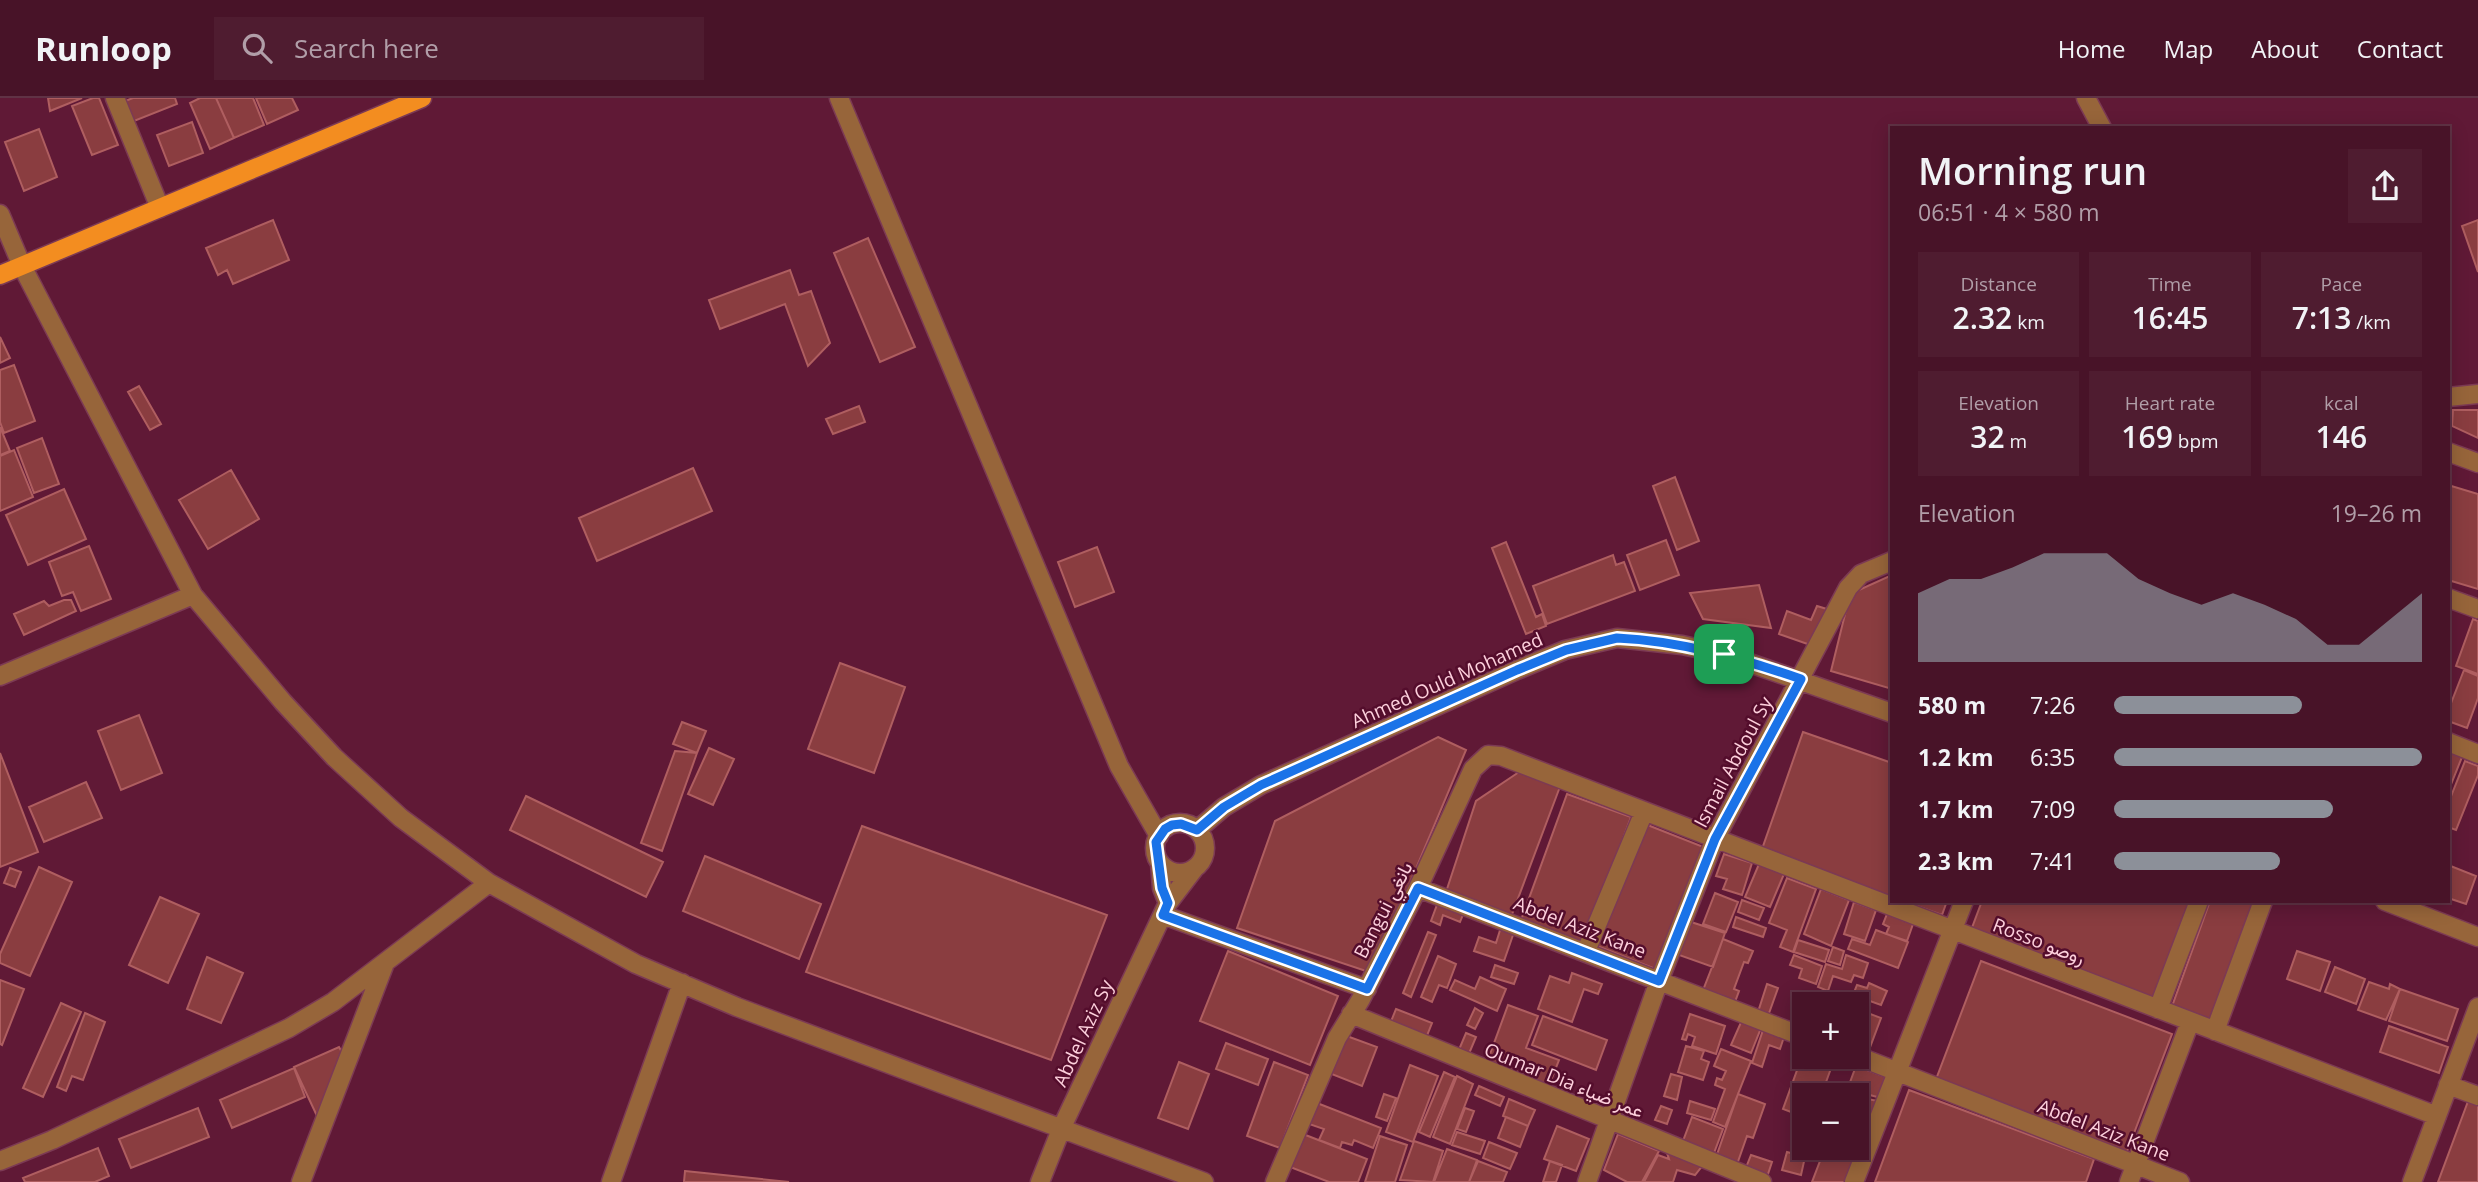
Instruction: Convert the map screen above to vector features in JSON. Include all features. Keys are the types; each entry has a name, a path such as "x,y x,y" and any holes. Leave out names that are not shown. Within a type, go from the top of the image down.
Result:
{"main road":[{"path":"0,275 422,98"}],"street":[{"path":"115,98 160,208"},
{"path":"839,98 1119,766 1159,836"},
{"path":"2086,98 2101,126"},
{"path":"0,214 22,266 193,595 283,702 334,757 401,818 489,883 636,964 1062,1127 1192,1180"},
{"path":"2450,397 2478,394"},
{"path":"2450,453 2478,463"},
{"name":"Ismail Abdoul Sy","path":"1587,1182 1659,981 1715,839 1848,588 1861,574 1890,562"},
{"path":"0,676 193,595"},
{"path":"2450,598 2478,609"},
{"name":"Ahmed Ould Mohamed","path":"1197,830 1224,807 1261,785 1517,670 1597,641 1617,638 1682,645 1751,661 1890,712"},
{"path":"2450,743 2478,754"},
{"name":"Rosso روصو","path":"1473,769 1483,757 1501,756 2437,1116"},
{"name":"Bangui بانغي","path":"1275,1182 1336,1038 1367,989 1418,888 1473,769"},
{"path":"1586,951 1644,812"},
{"path":"1160,863 1180,873 1194,869 1204,855 1205,846 1197,830 1181,824 1172,825 1159,836 1156,849 1165,909 1367,989"},
{"name":"Abdel Aziz Sy","path":"1040,1182 1062,1127 1165,909 1194,869"},
{"path":"0,1161 76,1129 289,1028 333,1002 489,883"},
{"name":"Abdel Aziz Kane","path":"1418,888 1792,1033"},
{"path":"1854,1182 1963,903"},
{"path":"2158,1009 2198,903"},
{"path":"2215,1031 2262,903"},
{"path":"2390,903 2478,937"},
{"path":"301,1182 384,963"},
{"path":"611,1182 682,983"},
{"path":"2412,1182 2478,1007"},
{"name":"Oumar Dia عمر ضياء","path":"1351,1014 1762,1182"},
{"path":"2132,1174 2190,1022"},
{"name":"Abdel Aziz Kane","path":"1869,1060 2132,1174 2180,1182"},
{"path":"2448,1085 2478,1096"}],"building":[{"path":"48,98 82,98 50,111"},
{"path":"99,98 118,145 92,155 72,106"},
{"path":"133,98 175,98 177,104 134,121 125,101"},
{"path":"200,98 216,98 234,138 210,149 190,103"},
{"path":"216,98 253,98 264,125 234,138"},
{"path":"256,98 292,98 298,110 267,124"},
{"path":"192,122 203,153 169,166 157,135"},
{"path":"39,129 57,177 24,191 5,142"},
{"path":"273,220 289,260 233,284 227,270 218,275 206,248"},
{"path":"2478,220 2478,272 2462,226"},
{"path":"868,238 915,347 880,362 834,253"},
{"path":"790,270 799,295 811,291 830,343 808,366 785,304 720,329 709,300"},
{"path":"0,337 10,358 0,363"},
{"path":"14,365 35,421 4,433 0,422 0,370"},
{"path":"139,386 161,424 150,430 128,392"},
{"path":"859,406 865,422 833,434 826,419"},
{"path":"2453,410 2478,410 2478,438 2452,426"},
{"path":"0,427 10,451 0,455"},
{"path":"42,438 59,484 34,493 17,448"},
{"path":"14,450 33,497 0,511 0,456"},
{"path":"693,468 712,511 597,561 579,518"},
{"path":"231,470 259,519 208,549 179,500"},
{"path":"1675,477 1699,541 1677,550 1653,486"},
{"path":"2450,486 2478,494 2478,589 2450,581"},
{"path":"64,489 86,539 28,565 6,515"},
{"path":"1666,540 1679,575 1640,590 1627,555"},
{"path":"1506,542 1536,617 1542,614 1546,626 1526,634 1492,548"},
{"path":"89,546 111,599 81,611 73,592 62,596 49,562"},
{"path":"1097,547 1114,592 1075,607 1058,562"},
{"path":"1613,555 1616,565 1624,562 1635,591 1547,624 1533,586"},
{"path":"1890,576 1890,688 1831,671 1850,594"},
{"path":"1759,585 1771,628 1703,619 1690,593"},
{"path":"71,600 76,611 24,635 14,614 44,601 49,606"},
{"path":"1817,606 1830,610 1816,647 1779,634 1787,611 1811,620"},
{"path":"2473,619 2478,621 2478,674 2456,666"},
{"path":"840,663 905,687 874,773 808,749"},
{"path":"2464,670 2478,676 2478,698 2467,728 2450,722 2450,706"},
{"path":"139,715 162,773 121,790 98,731"},
{"path":"682,722 706,731 697,753 673,744"},
{"path":"1803,732 1890,762 1890,896 1761,852"},
{"path":"1438,737 1466,750 1372,973 1237,928 1275,821"},
{"path":"709,748 734,759 713,805 688,794"},
{"path":"675,751 697,753 662,851 641,843"},
{"path":"0,753 38,852 0,867"},
{"path":"2450,753 2462,757 2450,787"},
{"path":"2465,761 2478,766 2478,775 2456,830 2450,828 2450,799"},
{"path":"1519,772 1561,784 1511,917 1445,895 1476,801"},
{"path":"86,782 102,818 44,842 29,807"},
{"path":"1567,794 1631,817 1583,946 1520,923"},
{"path":"526,796 663,862 646,897 510,830"},
{"path":"1645,824 1706,848 1658,970 1597,946"},
{"path":"862,826 1107,915 1051,1060 806,972"},
{"path":"1724,854 1752,863 1742,895 1723,889 1727,879 1716,876"},
{"path":"705,856 821,904 799,959 683,911"},
{"path":"1759,864 1784,874 1770,907 1745,897"},
{"path":"2450,866 2476,876 2466,904 2450,899"},
{"path":"39,867 72,882 30,976 0,963 0,954"},
{"path":"10,868 21,872 15,887 4,883"},
{"path":"1787,878 1816,889 1793,952 1780,947 1787,930 1769,923"},
{"path":"1821,889 1849,900 1831,946 1804,934"},
{"path":"1715,893 1738,902 1726,932 1703,924"},
{"path":"160,897 199,914 168,983 129,965"},
{"path":"1742,900 1764,908 1759,920 1738,912"},
{"path":"1438,902 1464,912 1460,922 1443,915 1440,925 1431,921"},
{"path":"1854,902 1876,910 1865,941 1844,934"},
{"path":"1909,903 1946,903 1942,915"},
{"path":"1981,903 2189,903 2152,1002 1970,933"},
{"path":"2209,903 2254,903 2209,1026 2170,1012"},
{"path":"1887,914 1913,924 1907,941 1886,934 1889,927 1883,924"},
{"path":"1736,917 1766,928 1763,937 1733,927"},
{"path":"1691,922 1725,933 1713,967 1679,955"},
{"path":"1501,927 1514,932 1504,961 1474,951 1479,937 1496,943"},
{"path":"1876,930 1908,942 1898,968 1848,949 1852,939 1870,945"},
{"path":"1428,932 1436,935 1411,997 1403,993"},
{"path":"1723,939 1753,951 1748,963 1744,962 1734,989 1739,991 1732,1010 1700,998"},
{"path":"1798,940 1829,950 1825,962 1794,952"},
{"path":"1833,947 1844,951 1840,965 1828,961"},
{"path":"1228,951 1338,996 1310,1065 1200,1021"},
{"path":"2297,951 2330,962 2320,991 2287,979"},
{"path":"1794,955 1822,966 1816,984 1799,978 1802,969 1790,965"},
{"path":"1846,955 1868,963 1863,978 1854,975 1851,982 1833,976 1828,991 1818,987 1826,964 1842,969"},
{"path":"1438,956 1456,964 1447,988 1439,985 1432,1002 1421,997"},
{"path":"207,957 243,973 221,1023 187,1009"},
{"path":"1981,961 2172,1034 2126,1154 1935,1082"},
{"path":"1495,965 1518,973 1514,984 1491,977"},
{"path":"2335,967 2365,979 2356,1004 2325,992"},
{"path":"1572,973 1602,984 1598,994 1584,989 1572,1022 1538,1009 1550,976 1569,983"},
{"path":"1480,977 1506,989 1497,1011 1450,990 1455,980 1475,989"},
{"path":"0,980 24,989 2,1045 0,1044"},
{"path":"2369,982 2389,989 2390,984 2400,989 2386,1020 2358,1010"},
{"path":"1869,983 1887,991 1881,1005 1869,1001 1869,992 1854,992 1857,985 1867,988"},
{"path":"1767,984 1778,988 1768,1016 1758,1012"},
{"path":"2400,989 2458,1009 2447,1041 2389,1021"},
{"path":"61,1003 81,1012 43,1097 23,1088"},
{"path":"1508,1005 1538,1016 1526,1048 1559,1060 1548,1088 1486,1065"},
{"path":"1475,1008 1483,1013 1475,1029 1467,1025"},
{"path":"1396,1009 1432,1023 1426,1038 1390,1024"},
{"path":"85,1013 105,1022 83,1080 72,1076 66,1091 57,1087"},
{"path":"1690,1014 1725,1026 1716,1054 1692,1046 1695,1037 1688,1034 1686,1040 1682,1039"},
{"path":"1869,1014 1881,1018 1869,1050"},
{"path":"1543,1016 1607,1040 1596,1070 1532,1045"},
{"path":"1742,1020 1761,1028 1751,1053 1731,1045"},
{"path":"2389,1026 2448,1047 2439,1073 2380,1052"},
{"path":"1763,1030 1784,1037 1780,1049 1769,1045 1762,1067 1752,1063"},
{"path":"1466,1033 1476,1037 1468,1056 1458,1052"},
{"path":"1344,1035 1377,1047 1362,1086 1329,1073"},
{"path":"1226,1043 1268,1059 1258,1085 1216,1069"},
{"path":"1686,1046 1704,1051 1701,1059 1709,1062 1703,1080 1678,1072"},
{"path":"339,1047 343,1054 317,1116 294,1067"},
{"path":"1721,1049 1751,1061 1725,1127 1713,1122 1725,1089 1715,1085 1717,1078 1722,1080 1726,1071 1714,1066"},
{"path":"1179,1062 1209,1074 1188,1129 1158,1118"},
{"path":"1274,1062 1308,1075 1280,1148 1247,1136"},
{"path":"1410,1065 1438,1076 1413,1142 1386,1132"},
{"path":"294,1068 305,1097 232,1128 220,1100"},
{"path":"1797,1069 1831,1069 1826,1083 1792,1083"},
{"path":"1855,1069 1864,1069 1889,1078 1881,1098 1869,1095 1869,1083 1850,1083"},
{"path":"1444,1072 1455,1077 1430,1137 1419,1132"},
{"path":"1671,1074 1682,1077 1677,1100 1664,1096"},
{"path":"1457,1076 1473,1084 1450,1144 1433,1137"},
{"path":"1792,1084 1792,1112 1783,1109"},
{"path":"1479,1086 1504,1097 1500,1106 1475,1095"},
{"path":"1909,1090 2094,1159 2086,1182 1875,1182"},
{"path":"1384,1094 1396,1098 1387,1121 1376,1117"},
{"path":"1738,1094 1765,1104 1753,1138 1747,1136 1735,1170 1714,1163"},
{"path":"2470,1096 2478,1099 2478,1182 2438,1182"},
{"path":"1509,1099 1535,1110 1528,1126 1503,1116"},
{"path":"1869,1099 1878,1101 1874,1113 1869,1111"},
{"path":"1690,1101 1715,1109 1711,1120 1687,1113"},
{"path":"1317,1103 1381,1128 1373,1148 1354,1140 1352,1145 1342,1142 1340,1148 1319,1140 1324,1129 1309,1124"},
{"path":"1661,1106 1672,1110 1667,1124 1655,1120"},
{"path":"198,1108 209,1137 131,1168 119,1139"},
{"path":"1465,1108 1474,1111 1466,1132 1457,1129"},
{"path":"1869,1114 1874,1116 1869,1129"},
{"path":"1506,1117 1528,1126 1520,1147 1498,1138"},
{"path":"1692,1117 1723,1129 1711,1161 1680,1149"},
{"path":"1557,1126 1589,1139 1576,1171 1544,1159"},
{"path":"1457,1132 1485,1141 1480,1154 1452,1145"},
{"path":"1303,1134 1367,1159 1358,1182 1329,1182 1290,1167"},
{"path":"1618,1134 1659,1151 1642,1182 1627,1182 1604,1170"},
{"path":"1380,1136 1407,1145 1395,1182 1365,1182"},
{"path":"1414,1141 1443,1151 1433,1182 1400,1180"},
{"path":"1489,1142 1517,1153 1510,1169 1483,1158"},
{"path":"98,1148 109,1176 95,1182 25,1182 23,1178"},
{"path":"1447,1149 1477,1160 1469,1182 1434,1182"},
{"path":"1787,1152 1792,1153 1792,1160 1804,1160 1801,1175 1782,1170"},
{"path":"1667,1153 1703,1165 1695,1175 1677,1170 1673,1182 1644,1182 1658,1155 1669,1159"},
{"path":"1751,1155 1772,1162 1767,1177 1745,1170"},
{"path":"1820,1160 1857,1160 1849,1182 1812,1182"},
{"path":"1478,1161 1507,1172 1503,1182 1469,1182"},
{"path":"1550,1161 1562,1165 1556,1182 1543,1182"},
{"path":"685,1171 789,1182 684,1182"}],"route":[{"path":"1617,638 1645,639 1724,654 1801,679 1715,839 1659,981 1418,888 1367,989 1163,915 1168,903 1162,888 1156,842 1165,829 1172,825 1189,825 1197,830 1224,807 1261,785 1566,650 1617,638"}]}
